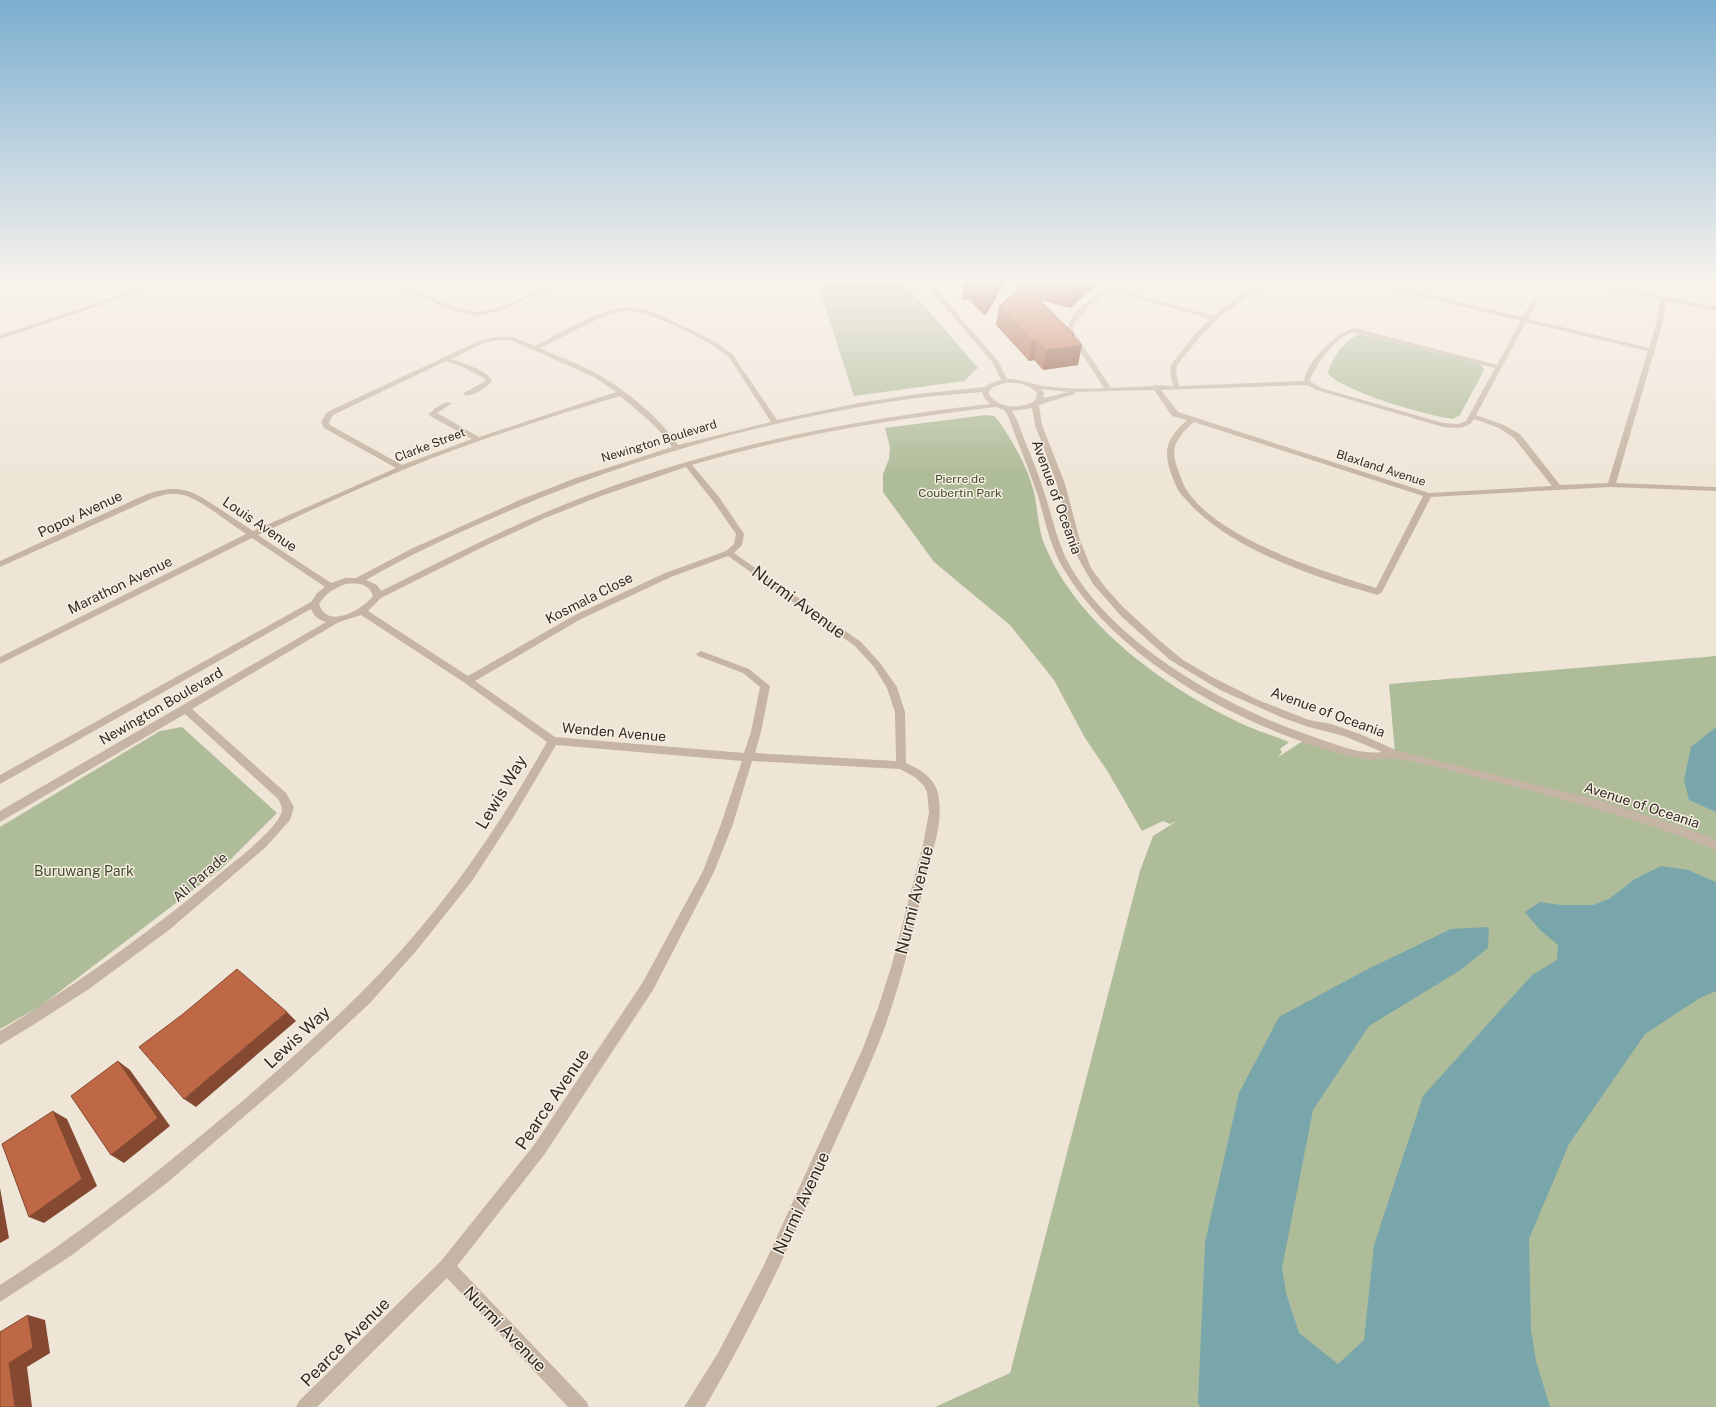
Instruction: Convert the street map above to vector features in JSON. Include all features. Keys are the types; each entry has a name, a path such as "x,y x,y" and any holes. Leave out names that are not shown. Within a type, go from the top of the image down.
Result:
{"street":[{"path":"402,468 327,426 325,422 330,414 336,409 475,345"},
{"path":"528,345 596,376 621,393 666,433 676,448"},
{"path":"536,348 543,345"},
{"path":"716,345 724,349 731,356 775,422"},
{"path":"981,345 996,362 1005,381 1018,381 1034,386 1082,390 1308,383 1319,389 1443,425 1466,425 1510,345"},
{"path":"1079,345 1109,390"},
{"path":"1176,386 1173,371 1174,365 1191,345"},
{"path":"1308,383 1308,376 1331,345"},
{"path":"1411,345 1498,367"},
{"path":"1628,345 1650,350"},
{"path":"1612,485 1652,345"},
{"path":"445,358 488,378 489,381 486,384 466,394"},
{"name":"Newington Boulevard","path":"358,581 445,536 518,503 589,476 676,448 775,422 910,397 986,389 994,383 1005,381"},
{"name":"Avenue of Oceania","path":"1034,386 1041,393 1037,402 1036,417 1057,470 1080,551 1094,580 1113,603 1155,642 1180,661 1201,674 1278,712 1304,722 1331,728 1369,741 1395,754 1608,808 1657,823 1716,845"},
{"name":"Blaxland Avenue","path":"1155,387 1175,414 1428,495 1612,485 1716,489"},
{"path":"986,389 986,397 997,405 1007,408 1022,408 1037,402 1082,390"},
{"name":"Clarke Street","path":"253,535 402,468 478,439 621,393"},
{"path":"449,403 437,409 433,414 478,439"},
{"path":"378,596 377,592 372,586 358,581 344,581 330,586 319,595 314,604 314,608 320,615 336,620 350,618 373,605 378,596 452,559 542,517 597,494 739,449 836,427 934,412 997,405"},
{"name":"Avenue of Oceania","path":"1007,408 1012,416 1045,507 1054,540 1068,569 1092,601 1122,632 1153,658 1186,682 1233,708 1306,739 1366,756 1395,754"},
{"path":"1472,416 1498,425 1517,436 1558,488"},
{"path":"1193,420 1174,437 1170,458 1176,479 1187,496 1202,512 1229,531 1285,560 1378,592 1428,495"},
{"path":"688,465 716,499 740,534 738,545 729,553"},
{"name":"Louis Avenue","path":"172,491 193,495 330,586"},
{"name":"Popov Avenue","path":"0,564 150,496 172,491"},
{"name":"Marathon Avenue","path":"0,661 253,535"},
{"name":"Kosmala Close","path":"468,681 578,617 668,575 729,553"},
{"name":"Nurmi Avenue","path":"692,1407 699,1401 732,1347 821,1161 881,1022 905,940 932,825 934,804 932,790 928,782 917,772 901,765 900,712 892,688 877,665 858,644 729,553"},
{"name":"Newington Boulevard","path":"0,780 314,604"},
{"name":"Wenden Avenue","path":"363,612 468,681 553,741 748,757 901,765"},
{"name":"Newington Boulevard","path":"0,817 336,620"},
{"name":"Pearce Avenue","path":"305,1407 447,1267 539,1150 648,986 708,872 727,824 756,732 764,686 746,671 701,654"},
{"name":"Ali Parade","path":"0,1038 83,987 172,922 234,868 286,817 288,807 282,796 185,708"},
{"name":"Lewis Way","path":"0,1294 26,1278 127,1204 212,1136 292,1067 347,1015 398,963 460,885 504,824 553,741"},
{"name":"Nurmi Avenue","path":"447,1267 580,1407"}],"green space":[{"path":"837,345 958,345 978,368 964,381 854,396"},
{"path":"1344,345 1403,345 1477,363 1482,366 1484,370 1460,415 1453,419 1440,417 1369,396 1338,381 1328,374 1329,368 1335,356"},
{"name":"Pierre de Coubertin Park","path":"986,415 994,416 998,420 1019,455 1031,483 1045,546 1059,574 1077,600 1122,647 1175,687 1237,722 1289,742 1280,749 1282,752 1278,757 1306,739 1366,756 1395,754 1389,684 1716,656 1716,1407 935,1407 1010,1373 1140,871 1153,836 1177,821 1170,824 1163,821 1142,831 1108,772 1085,738 1054,680 1010,625 934,562 883,492 883,474 889,459 890,447 885,428"},
{"name":"Buruwang Park","path":"182,727 277,813 222,868 42,1005 0,1029 0,827 160,731"}],"water":[{"path":"1716,727 1716,812 1689,800 1684,780 1691,747"},
{"path":"1661,866 1688,870 1716,882 1716,991 1700,998 1645,1034 1569,1144 1529,1239 1531,1330 1536,1361 1550,1407 1200,1407 1198,1403 1205,1242 1239,1093 1279,1017 1364,971 1451,929 1489,927 1488,948 1459,971 1369,1026 1313,1110 1282,1268 1286,1293 1299,1333 1338,1364 1364,1340 1374,1245 1423,1096 1532,975 1557,960 1558,945 1540,930 1525,912 1540,902 1561,905 1593,905 1609,899 1635,879"}],"building":[{"path":"1041,345 1082,345 1046,350"},
{"path":"237,969 287,1012 184,1099 139,1047 183,1014"},
{"path":"118,1061 158,1118 111,1155 71,1096"},
{"path":"53,1111 82,1179 29,1217 2,1144"},
{"path":"28,1315 33,1348 9,1363 15,1407 0,1407 0,1332"}]}
